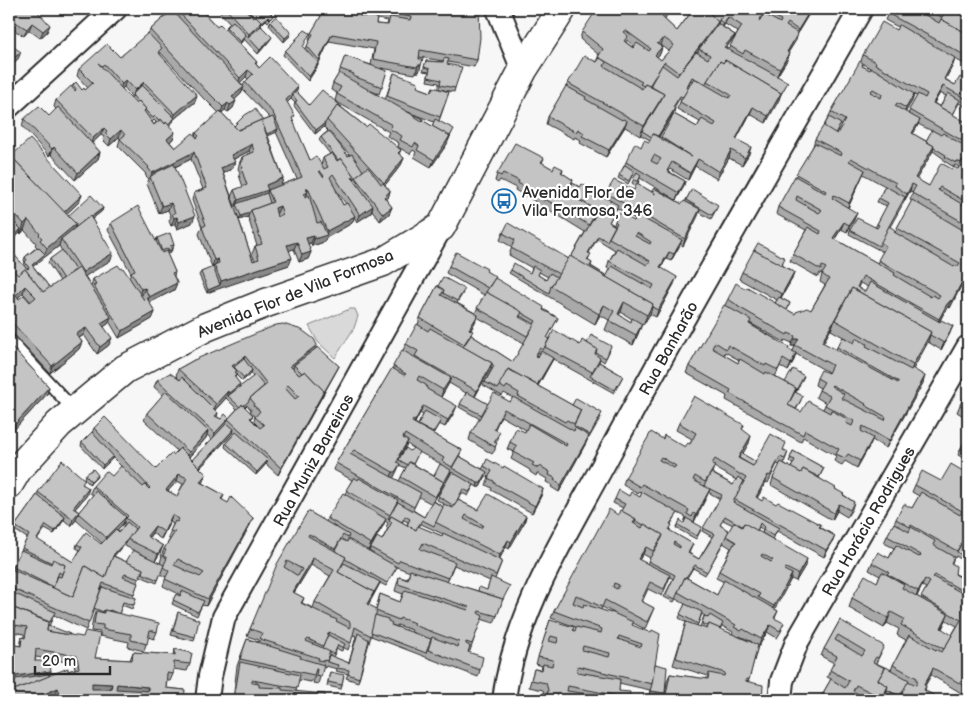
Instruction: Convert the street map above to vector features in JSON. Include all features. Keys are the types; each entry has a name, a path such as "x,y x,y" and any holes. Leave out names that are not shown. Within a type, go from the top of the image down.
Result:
{"street":[{"path":"9,106 115,9"},
{"path":"498,9 523,70"},
{"path":"441,227 523,70 562,9"},
{"name":"Rua Banharão","path":"504,700 518,634 547,571 655,369 861,9"},
{"name":"Avenida Flor de Vila Formosa","path":"9,484 18,469 59,424 125,369 206,327 266,303 383,262 441,227"},
{"name":"Rua Muniz Barreiros","path":"207,700 210,676 224,617 441,227"},
{"name":"Rua Horácio Rodrigues","path":"780,700 782,682 797,642 968,347"}],"lane":[{"path":"9,340 75,411"}],"shaded area":[{"path":"350,309 355,309 358,316 354,328 335,358 318,342 309,326"}],"building":[{"path":"9,9 40,9 38,12 50,25 43,31 32,23 27,29 10,19"},
{"path":"176,9 200,9 217,27 220,24 257,62 255,63 259,68 270,57 298,87 286,100 295,116 292,118 310,160 316,156 324,169 328,167 323,158 332,153 337,161 341,158 373,206 360,215 333,174 330,177 343,205 347,203 355,216 327,231 308,188 306,188 308,192 304,194 305,197 309,195 317,223 321,222 327,235 314,239 314,236 306,238 311,252 302,255 297,242 287,245 292,258 221,281 214,265 219,263 218,259 214,260 202,227 206,225 194,193 207,188 194,152 152,173 149,167 120,139 125,135 121,130 111,139 105,133 107,131 104,128 93,138 56,100 71,86 75,91 76,89 73,85 76,82 82,90 84,88 85,90 93,83 79,69 107,44 120,57 148,33 162,48 158,52 197,95 175,114 144,82 135,90 126,80 122,84 104,64 102,66 98,63 136,104 139,101 146,109 144,111 154,125 161,119 165,124 166,122 175,132 167,139 175,148 193,133 197,138 199,136 196,133 220,111 238,130 261,120 283,178 266,185 268,190 302,177 273,113 245,82 253,74 248,70 240,78","holes":["252,144 254,152 242,157 243,161 240,162 247,185 234,190 238,200 268,190 273,202 251,210 262,244 255,246 259,259 253,261 221,168 235,162 231,155","280,206 283,214 277,217 275,208"]},
{"path":"226,9 245,9 253,18 256,16 262,22 249,34"},
{"path":"246,9 267,9 273,16 270,19 268,17 262,22"},
{"path":"322,9 344,9 361,12 360,16 377,17 376,24 388,25 390,17 410,20 411,17 377,11 377,9 479,9 480,38 477,60 420,50 419,59 423,59 421,65 417,67 373,59 376,42 332,34 319,60 307,46 313,34 311,33 324,11"},
{"path":"597,9 661,9 667,13 662,17 677,31 692,9 706,9 718,22 679,73 664,62 649,86 640,84 642,82 598,57 603,49 582,32","holes":["625,30 651,49 649,51 637,43 633,48 624,41 628,36 623,32","664,38 674,45 661,60 655,55 662,47 657,44"]},
{"path":"706,9 728,9 718,24 735,35 724,47 788,82 781,94 725,60 723,63 720,61 706,84 692,77 686,88 688,89 683,97 680,96 658,136 653,134 652,137 642,131 664,94 650,86 662,65 677,76 696,52 708,59 710,55 699,49 718,22"},
{"path":"728,9 754,9 763,14 759,21 764,14 780,23 781,20 760,9 811,9 798,30 788,23 786,26 798,33 780,69 745,50 743,54 730,46 742,26 728,17 723,23 719,20"},
{"path":"890,9 915,9 939,23 941,19 968,34 968,57 887,13"},
{"path":"925,9 946,9 942,17"},
{"path":"946,9 951,9 968,19 968,34 941,19"},
{"path":"958,9 968,9 968,15"},
{"path":"172,10 244,87 232,97 236,101 230,105 228,103 223,107 207,92 150,30"},
{"path":"276,16 291,33 285,38 270,22"},
{"path":"233,21 246,35 240,42 226,27"},
{"path":"882,22 896,30 899,25 955,58 944,79 955,85 960,77 968,81 968,100 943,86 933,103 964,121 968,116 968,144 909,110 918,94 925,98 927,94 863,55"},
{"path":"261,26 272,37 260,50 248,37"},
{"path":"9,29 14,33 9,42"},
{"path":"305,30 310,33 303,47 318,63 309,77 285,51"},
{"path":"9,44 21,52 9,62"},
{"path":"345,56 387,71 382,87 340,69"},
{"path":"584,56 597,62 600,58 606,62 604,66 642,89 645,84 664,94 644,126 568,83"},
{"path":"444,58 449,59 447,64 462,67 455,88 440,85 441,80 428,77 430,69 424,67 426,61 443,62"},
{"path":"725,60 781,93 768,116 753,107 744,123 736,139 751,147 745,158 731,150 719,172 698,159 690,173 672,162 667,171 685,181 679,193 626,162 635,143 641,147 644,140 649,142 653,134 692,157 661,137 674,114 697,127 702,119 714,126 716,123 680,102 694,78 729,98 731,95 707,81 720,61 723,63","holes":["654,155 661,159 657,164 651,161"]},
{"path":"860,61 863,63 862,66 870,70 874,69 914,94 906,108 897,103 895,106 920,120 912,133 934,146 915,178 929,186 941,163 952,169 954,167 958,169 962,161 968,165 968,203 940,187 938,190 967,207 968,205 968,225 912,193 916,186 912,184 907,194 895,186 896,183 851,158 849,161 865,170 849,203 834,195 832,198 857,213 849,225 844,222 833,238 895,273 894,275 931,297 933,295 938,298 940,295 878,260 886,246 880,242 889,226 895,230 894,232 954,267 960,263 897,228 912,200 968,233 968,267 965,270 966,274 952,301 947,304 939,319 863,276 857,287 865,292 870,282 940,322 941,320 953,326 944,343 930,335 931,332 852,288 822,342 898,383 837,347 843,337 854,343 856,338 867,344 866,346 925,376 889,441 863,426 861,431 873,438 860,461 848,454 845,458 836,454 839,449 805,430 803,435 729,393 731,390 689,366 724,305 751,320 749,324 796,353 791,364 783,359 778,370 766,364 765,366 728,345 726,349 715,342 712,348 738,363 740,359 765,374 766,372 796,388 788,405 801,412 808,401 830,413 831,410 847,419 846,423 852,426 854,421 825,405 830,396 819,390 824,382 817,378 821,370 828,373 832,365 795,345 799,339 794,339 795,336 788,333 787,335 728,299 736,283 745,289 747,287 795,314 807,308 811,310 829,279 822,274 826,268 822,266 821,270 793,254 808,227 820,234 821,231 778,207 795,176 825,193 826,191 796,174 815,143 841,156 842,153 815,139 824,125 837,134 845,120 831,112","holes":["873,89 882,94 881,98 870,92","797,196 822,210 819,213 796,200","831,386 866,404 886,417 885,420 841,398 844,394"]},
{"path":"339,73 450,136 434,160 417,150 419,146 415,143 413,147 400,140 402,136 390,129 392,125 337,94 341,87 333,83"},
{"path":"394,73 418,82 417,87 431,92 433,87 449,92 440,117 387,96"},
{"path":"142,85 175,118 168,124 166,122 165,124 155,116 153,118 132,95"},
{"path":"566,86 586,97 585,99 627,121 609,150 582,136 584,133 578,129 576,132 548,117"},
{"path":"322,90 342,107 338,105 325,123 316,130 295,102 297,101 293,95 296,91 309,105"},
{"path":"948,93 960,100 952,114 940,107"},
{"path":"338,105 366,127 369,124 401,150 398,153 404,158 384,183 327,120"},
{"path":"39,106 49,116 58,107 100,152 78,173 24,119"},
{"path":"255,109 263,121 273,117 278,129 267,134 261,120 238,130 234,126 245,115"},
{"path":"414,116 423,119 422,121"},
{"path":"829,117 841,124 835,133 824,126"},
{"path":"435,119 454,129 448,140 450,136 432,126"},
{"path":"932,130 941,135 943,133 968,148 968,158 965,162 962,160 961,163 957,161 956,163 945,157 946,155 933,149 934,146 926,141"},
{"path":"329,131 348,156 352,154 363,171 354,180 354,176 341,158 338,160 321,137"},
{"path":"30,139 82,195 64,212 11,156"},
{"path":"515,143 544,158 541,162 553,169 555,165 563,169 561,172 573,180 566,193 597,210 589,225 545,199 544,201 538,195 518,183 519,181 503,173 501,176 497,174"},
{"path":"9,154 76,224 47,248 40,240 42,238 40,234 28,220 24,224 9,207"},
{"path":"174,164 195,216 179,222 177,217 174,218 172,214 175,213 171,203 162,206 150,177"},
{"path":"625,165 634,171 629,181 619,175"},
{"path":"368,167 381,184 383,183 390,191 384,197 392,207 383,214 355,177"},
{"path":"637,172 641,175 638,182 633,179"},
{"path":"614,180 634,190 637,183 655,194 652,191 654,188 682,204 684,201 700,209 685,239 606,193"},
{"path":"572,183 580,187 582,184 618,205 609,222 615,226 607,241 598,236 588,253 591,254 587,260 592,263 590,266 606,277 571,257 597,210 567,193"},
{"path":"885,186 905,197 879,246 850,230 857,218 877,228 879,225 877,224 888,203 879,198"},
{"path":"692,189 718,205 712,215 686,200"},
{"path":"267,193 270,203 241,216 236,204"},
{"path":"91,195 103,208 75,228 76,224 68,216"},
{"path":"138,206 162,253 166,251 175,272 172,273 177,283 149,297 145,288 141,289 131,272 135,270 111,223"},
{"path":"619,213 634,221 637,215 682,240 674,254 669,252 660,267 677,277 658,310 652,307 653,304 606,277 612,266 652,289 654,285 609,261 617,248 647,265 650,261 609,238 617,223 615,221","holes":["637,233 651,242 650,244 635,236"]},
{"path":"90,216 113,253 83,272 61,239"},
{"path":"11,219 21,229 11,240 9,237 11,232 9,221"},
{"path":"508,223 569,259 559,274 511,248 515,240 503,233"},
{"path":"170,233 174,245 170,246 172,250 168,250 168,248 162,251 157,238"},
{"path":"758,243 785,258 781,265 754,250"},
{"path":"38,247 45,254 32,265 50,288 43,292 25,269 18,275 9,266 9,249 27,269 29,268 25,262 27,260 25,257"},
{"path":"62,250 75,270 63,279 50,259"},
{"path":"754,250 794,272 782,294 742,272"},
{"path":"456,252 487,269 486,271 496,277 488,288 449,266"},
{"path":"570,256 653,304 647,315 624,302 618,314 631,322 632,318 642,324 636,335 609,320 614,311 604,305 599,314 551,286"},
{"path":"514,263 530,273 533,266 540,270 538,275 546,280 550,273 557,277 549,293 511,270"},
{"path":"118,265 121,269 123,268 144,300 147,298 155,312 122,331 93,285 96,284 93,279"},
{"path":"9,266 18,275 25,269 43,292 79,268 111,317 101,323 112,338 100,347 86,328 76,334 82,342 52,366 9,319","holes":["25,286 36,297 30,302 24,295 19,299 16,295"]},
{"path":"213,267 220,285 208,290 201,272"},
{"path":"443,277 465,289 457,301 443,293 444,290 438,286"},
{"path":"495,278 544,307 543,310 558,318 543,350 540,348 535,356 538,357 541,351 553,358 537,385 508,369 498,389 485,382 494,366 492,363 463,347 471,335 513,362 536,321 486,292"},
{"path":"437,286 444,290 441,295 478,315 469,329 473,331 464,344 420,318"},
{"path":"852,288 931,332 913,365 835,320"},
{"path":"486,292 522,312 519,317 534,325 527,336 477,308"},
{"path":"779,297 790,303 787,310 775,303"},
{"path":"283,324 302,330 314,339 317,345 290,366 299,375 305,371 324,391 281,468 228,419 242,404 253,415 250,418 260,428 264,425 255,417 260,411 253,405 254,403 250,398 267,384 245,356 232,366 237,371 235,372 237,374 234,376 240,384 229,393 228,391 216,404 178,369 194,360 276,325","holes":["288,385 299,396 295,399 285,388"]},
{"path":"417,324 428,331 430,328 492,363 477,391 415,356 418,351 406,344"},
{"path":"554,330 580,345 582,340 597,349 595,354 600,358 592,372 545,347"},
{"path":"591,335 611,346 606,358 596,353 597,349 587,343"},
{"path":"9,344 49,387 9,431 9,406 13,402 9,398"},
{"path":"318,347 339,366 323,394 324,391 305,371 302,373 294,365"},
{"path":"402,350 451,378 443,390 419,376 417,380 426,385 427,389 457,406 448,420 423,406 415,421 413,420 412,422 462,450 452,467 442,461 444,458 405,434 403,438 408,441 399,455 400,457 397,462 400,464 395,472 354,450 350,454 421,493 414,507 336,463 392,368 404,375 406,374 393,366"},
{"path":"244,359 252,370 244,378 234,367"},
{"path":"599,362 623,376 615,390 590,376"},
{"path":"508,369 581,410 574,424 567,420 565,422 518,396 519,393 507,386 505,389 499,385"},
{"path":"793,369 804,376 795,392 796,388 785,382"},
{"path":"170,373 180,380 182,377 218,413 215,416 221,419 225,414 229,418 215,433 157,380"},
{"path":"255,375 264,386 248,402 240,407 228,396"},
{"path":"968,390 968,410 960,405"},
{"path":"166,391 208,431 189,452 147,413"},
{"path":"467,392 488,404 482,415 460,404"},
{"path":"795,392 803,396 796,409 788,405"},
{"path":"494,393 510,402 513,397 574,431 575,428 589,436 561,485 554,480 555,478 549,475 550,472 540,466 538,468 532,465 534,463 514,452 517,446 510,442 516,428 525,432 529,424 566,446 567,444 504,409 494,429 500,432 494,442 497,443 495,447 471,433"},
{"path":"694,396 744,425 742,429 751,436 738,458 753,466 771,434 786,443 783,450 788,452 785,459 780,457 756,497 762,501 764,497 776,504 778,502 821,525 819,527 835,536 826,550 734,499 746,478 715,459 712,464 715,466 705,482 695,476 693,480 710,489 696,515 694,513 692,517 687,514 689,510 642,484 640,487 625,478 651,432 663,439 664,435 685,447 688,443 690,444 696,433 679,423","holes":["661,457 676,466 674,468 659,460"]},
{"path":"576,398 602,413 590,435 574,426 581,410 572,405"},
{"path":"425,411 441,420 433,433 418,425"},
{"path":"105,417 156,469 172,453 173,455 180,448 206,474 200,482 224,495 221,499 228,503 231,497 253,518 208,599 165,579 169,571 163,567 167,558 163,556 166,550 164,549 175,532 170,531 175,521 177,522 179,519 172,515 164,532 155,526 147,536 163,546 158,554 127,539 137,527 126,518 128,516 93,486 106,471 112,476 121,466 143,487 145,485 150,488 94,428","holes":["179,474 187,478 177,496 166,490","178,559 204,573 200,577 174,565"]},
{"path":"227,423 234,429 199,467 192,460"},
{"path":"92,432 113,456 103,465 82,442"},
{"path":"236,432 268,460 257,472 226,443"},
{"path":"968,437 968,452 961,448"},
{"path":"406,448 410,451 413,448 419,452 413,464 409,462 408,465 399,460"},
{"path":"793,451 824,468 819,477 803,469 801,473 791,468 795,460 790,458"},
{"path":"741,453 756,462 753,466 739,458"},
{"path":"459,456 487,472 481,483 452,468"},
{"path":"487,459 503,468 504,466 543,489 535,506 488,478 492,471 484,466"},
{"path":"62,460 85,480 82,484 89,488 73,508 79,512 73,519 38,492"},
{"path":"409,462 444,482 435,497 401,477"},
{"path":"781,462 801,473 803,469 836,488 854,502 850,510 839,504 834,513 773,478"},
{"path":"440,464 451,470 442,486 444,482 434,476"},
{"path":"951,464 968,474 968,516 966,520 968,521 968,540 964,538 957,551 911,525 910,527 896,519 904,504 912,508 921,492 960,515 962,511 915,485 922,471 941,481"},
{"path":"93,469 98,475 91,481 85,475"},
{"path":"452,472 474,485 469,492 463,489 454,506 438,496"},
{"path":"711,473 733,485 738,477 744,481 733,502 779,528 773,536 763,529 764,527 760,523 757,531 744,523 742,526 725,516 720,525 729,531 707,572 695,565 685,577 675,599 666,594 675,575 648,561 663,535 644,524 636,521 635,523 636,519 621,511 625,504 615,499 619,490 629,496 631,492 640,497 642,492 678,513 670,524 672,525 669,530 693,544 688,553 699,559 715,534 703,528 722,495 704,486"},
{"path":"354,477 398,500 390,515 346,490"},
{"path":"96,491 126,517 106,537 78,513"},
{"path":"343,493 386,519 371,544 327,518"},
{"path":"488,494 526,516 511,542 508,540 500,555 435,522 444,504 453,508 458,500 478,510","holes":["466,515 483,525 481,528 464,519"]},
{"path":"37,495 65,517 55,531 46,525 37,539 73,562 82,547 77,544 86,532 101,544 116,529 119,532 127,522 135,529 114,554 105,578 85,566 73,597 53,588 58,576 61,577 65,565 53,559 52,563 22,548 29,535 15,526"},
{"path":"433,501 443,507 434,526 422,520 416,530 407,525 410,519 405,516 402,522 391,516 388,518 398,502 424,517"},
{"path":"609,509 618,515 620,510 636,519 633,523 642,528 644,524 663,535 653,551 646,547 638,559 670,575 664,589 650,582 641,601 654,608 647,622 605,600 602,607 576,595 573,603 583,607 584,604 611,612 633,622 632,625 651,633 652,630 660,634 652,684 578,666 577,672 620,679 619,691 630,692 629,698 568,686 567,691 595,695 595,698 616,700 546,700 548,690 546,683 531,680 534,669 542,670 543,664 552,666 553,660 538,657 550,620 574,627 573,630 575,631 576,627 601,633 602,629 554,611","holes":["614,583 619,585 617,589 613,587","551,636 558,638 557,643 549,641","619,636 642,644 641,647 618,639","583,646 610,653 609,657 582,650"]},
{"path":"308,511 349,535 348,538 343,535 335,549 309,534 308,536 346,557 338,572 374,592 367,604 377,609 371,636 355,627 351,643 329,632 323,646 308,639 306,641 330,651 327,661 318,660 319,658 260,639 262,633 250,629 277,564","holes":["313,558 334,570 315,602 350,622 350,628 301,603 304,598 293,592","287,561 302,569 298,576 284,567"]},
{"path":"391,516 416,530 418,526 442,536 443,533 502,561 496,575 423,543 420,549 455,562 448,578 400,560 398,563 371,548 377,537 382,540 392,522 389,520"},
{"path":"686,518 702,527 697,536 678,525 680,520 684,523"},
{"path":"734,522 742,527 744,523 807,559 798,574 786,568 784,570 792,574 774,606 758,597 760,594 719,571 736,542 726,536","holes":["762,554 773,560 771,562 761,556"]},
{"path":"894,523 909,532 911,527 935,541 933,545 954,557 951,563 956,566 955,574 968,581 968,591 963,588 961,590 935,575 933,577 968,595 968,688 933,668 924,685 926,686 924,690 942,700 913,700 901,693 908,681 916,685 918,681 916,680 917,678 893,665 909,635 942,652 961,620 921,597 930,582 925,579 918,591 887,574 889,572 872,563 878,552 889,558 896,545 919,557 921,555 887,536"},
{"path":"341,539 347,542 348,539 397,567 387,583 345,559 346,557 335,551"},
{"path":"963,541 968,544 968,559 957,552"},
{"path":"21,550 51,564 53,559 65,565 62,574 59,572 53,587 13,567"},
{"path":"133,550 164,565 158,580 142,573 143,569 126,562"},
{"path":"113,556 143,569 139,579 125,574 123,577 138,583 134,594 103,583 89,623 9,587 9,568 73,597 85,566 105,578"},
{"path":"344,563 380,582 372,596 374,592 338,572"},
{"path":"968,565 968,581 955,574 961,577"},
{"path":"410,570 503,599 497,616 479,611 478,613 483,616 472,644 466,642 470,646 468,652 483,657 480,670 428,650 432,637 458,647 459,642 414,625 415,623 400,618 399,620 376,611 380,594 400,602 405,590 468,610 469,607 398,584 399,577 408,580"},
{"path":"882,572 904,584 902,588 948,614 941,628 952,635 944,649 901,625 904,619 891,612 888,618 852,598 865,575 877,582"},
{"path":"491,577 510,586 502,601 503,599 478,591 479,587 487,590"},
{"path":"685,577 717,595 724,580 778,611 774,618 784,623 780,631 770,625 761,639 743,629 741,631 734,627 736,625 678,592"},
{"path":"102,587 136,598 134,605 123,602 119,614 110,610 104,610 103,612 94,608"},
{"path":"9,591 55,612 50,622 9,606"},
{"path":"182,591 204,601 198,612 173,600 176,594 180,596"},
{"path":"685,604 702,612 698,624 680,614"},
{"path":"9,606 48,622 47,631 83,637 85,631 100,634 95,658 132,660 133,652 175,655 175,649 192,653 190,664 174,662 173,674 167,673 166,688 185,690 184,700 45,700 60,693 58,688 30,700 9,700 9,692 68,668 68,671 79,668 77,656 36,649 35,661 46,661 46,666 50,665 51,671 9,677 9,644 21,646 22,637 25,638 27,627 9,624","holes":["92,683 112,684 111,689 92,689","117,684 148,687 148,691 116,689"]},
{"path":"104,610 159,623 157,632 150,630 147,644 131,640 131,634 103,629 103,625 94,624 96,611 104,613"},
{"path":"178,612 199,620 195,637 173,631"},
{"path":"375,615 388,619 392,623 391,625 431,639 426,653 371,632"},
{"path":"710,615 723,623 720,629 709,624 708,626 702,624 704,616 708,618"},
{"path":"840,620 884,646 878,658 876,657 873,662 885,668 878,680 888,686 882,698 856,685 853,691 863,697 865,694 875,700 819,700 831,679 845,688 849,681 830,670 837,656 824,649","holes":["838,635 865,651 862,656 835,640"]},
{"path":"686,622 707,629 709,624 758,645 749,680 746,679 745,681 763,685 762,700 665,700 670,674 708,679 709,673 724,676 725,673 676,658"},
{"path":"48,625 70,634 70,635 47,631"},
{"path":"9,628 12,628 10,644 9,644"},
{"path":"358,633 369,640 359,678 348,674 349,670 337,668 338,665 327,662 329,655 349,663"},
{"path":"328,635 345,644 343,648 338,645 334,654 322,648"},
{"path":"247,639 324,665 321,677 316,676 317,669 314,675 240,659"},
{"path":"240,662 300,675 297,688 252,680 252,683 259,684 259,687 325,694 325,700 234,700"},
{"path":"655,664 667,667 665,693 650,691"},
{"path":"886,667 909,680 900,696 887,690 888,686 878,680"},
{"path":"330,672 344,675 342,685 328,682"},
{"path":"49,674 49,676 9,692 9,680"},
{"path":"888,691 896,694 907,700 883,700"}],"place":[{"name":"Avenida Flor de Vila Formosa, 346","path":"504,201"}]}
